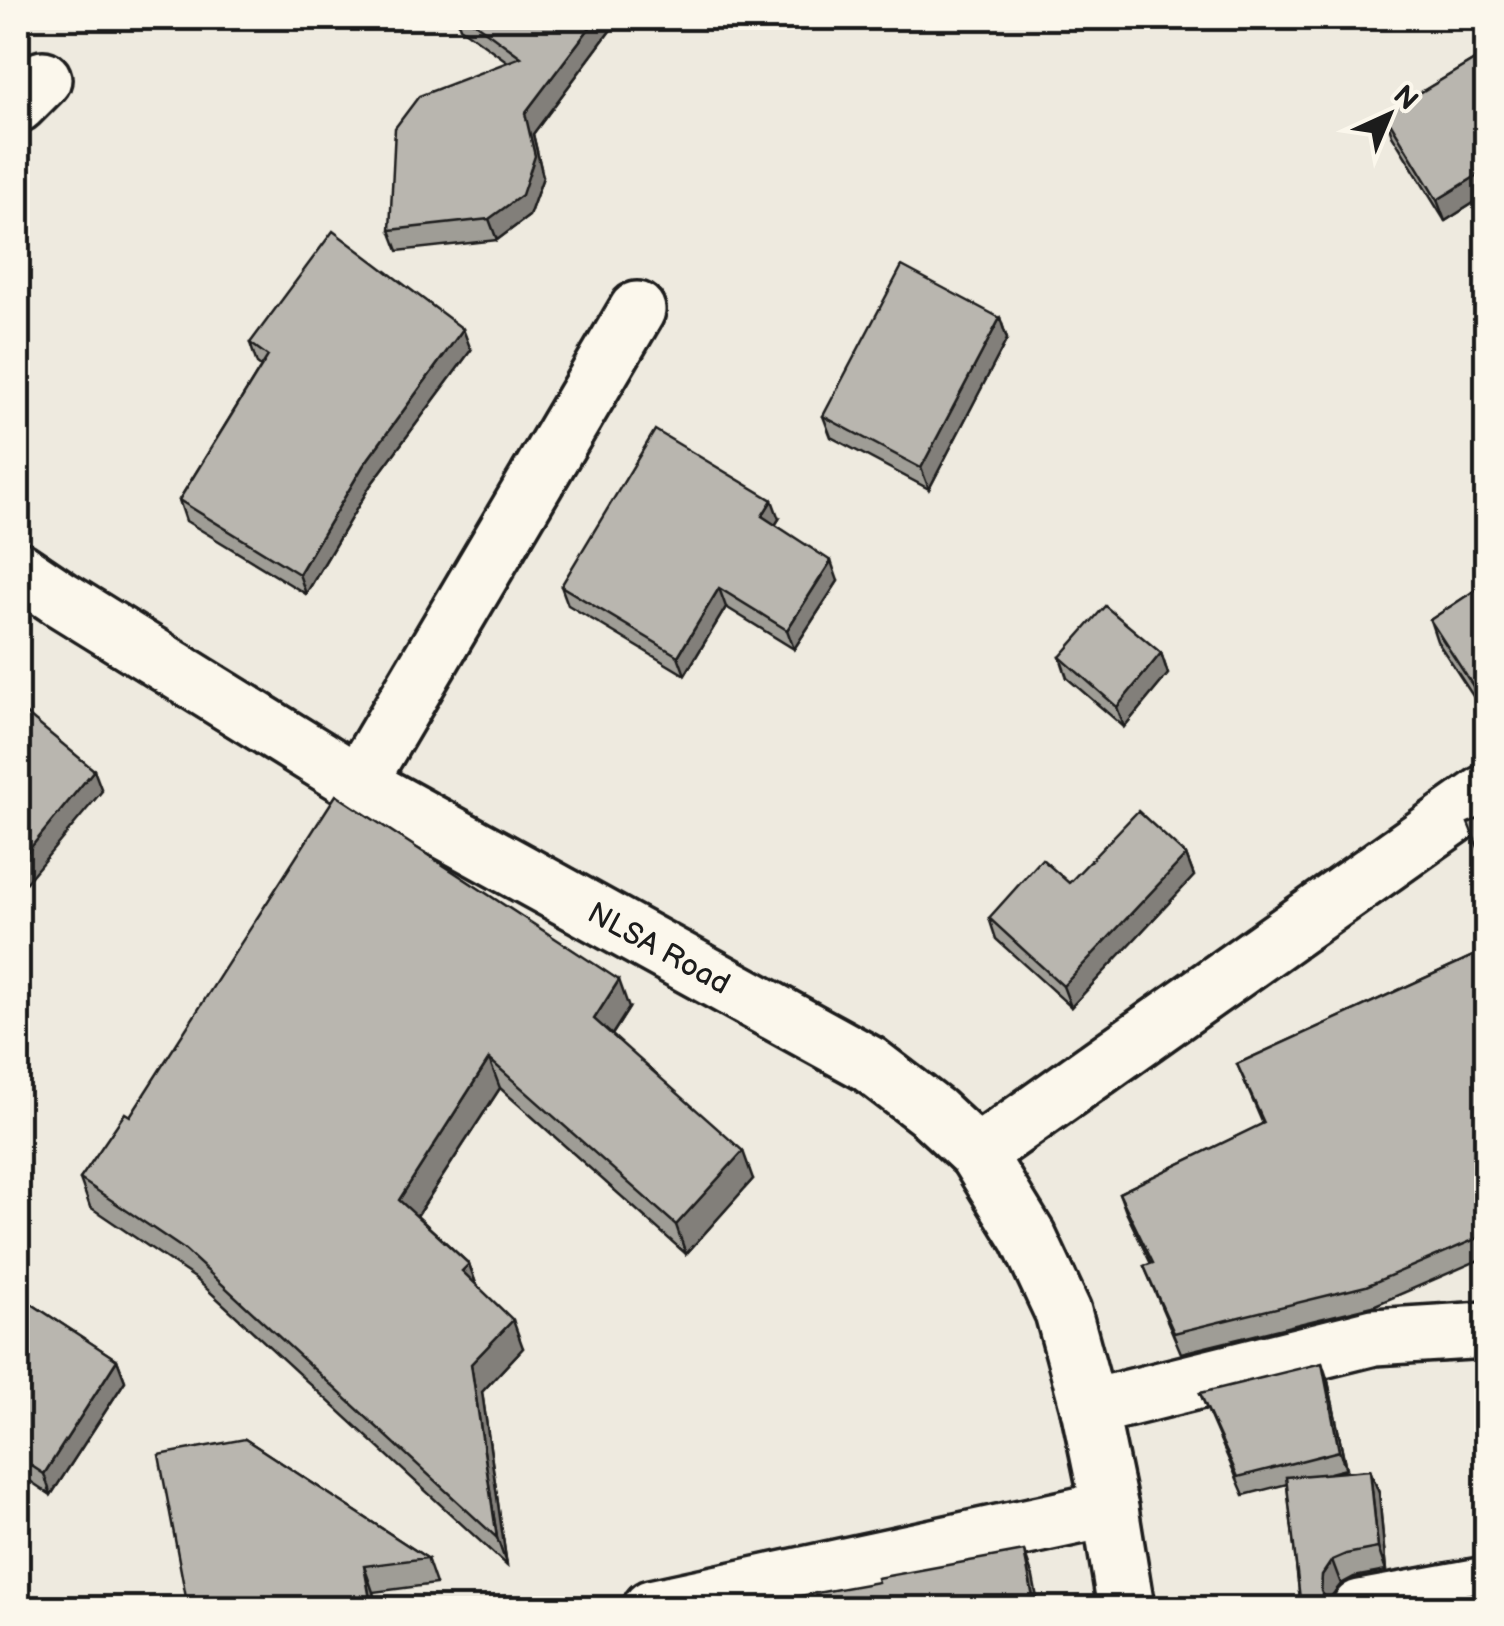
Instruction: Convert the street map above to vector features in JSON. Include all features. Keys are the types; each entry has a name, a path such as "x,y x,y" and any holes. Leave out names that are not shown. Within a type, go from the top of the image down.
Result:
{"street":[{"path":"358,783 636,310"},
{"name":"NLSA Road","path":"18,570 358,783 870,1064 934,1113 978,1154 1028,1238 1063,1312 1089,1408 1126,1608"},
{"path":"978,1154 1486,793"},
{"path":"1089,1408 1374,1337 1486,1330"},
{"path":"651,1608 1110,1509"},
{"path":"1360,1608 1486,1586"}],"building":[{"path":"468,18 597,18 525,113 535,156 522,195 489,219 390,230 395,128 419,96 521,57"},
{"path":"1486,53 1486,170 1437,200 1385,114"},
{"path":"333,231 463,329 363,466 299,574 179,500 268,356 250,343"},
{"path":"902,266 1000,318 921,468 823,416"},
{"path":"655,430 772,500 762,516 831,561 787,630 719,588 678,656 561,586"},
{"path":"1486,583 1486,701 1484,703 1430,620"},
{"path":"1105,606 1161,653 1117,707 1060,657"},
{"path":"18,707 94,770 18,863"},
{"path":"336,795 619,980 594,1019 743,1151 676,1225 489,1059 399,1200 469,1264 462,1271 513,1320 471,1364 497,1538 185,1250 80,1179 125,1113 130,1116"},
{"path":"1138,811 1186,855 1063,986 989,918 1042,859 1069,883"},
{"path":"1486,816 1486,867 1468,823"},
{"path":"1486,950 1483,1236 1366,1286 1174,1333 1144,1266 1153,1263 1119,1193 1264,1123 1237,1064"},
{"path":"18,1295 117,1360 44,1474 18,1457"},
{"path":"1322,1363 1339,1451 1238,1477 1200,1393"},
{"path":"245,1439 427,1558 364,1566 370,1599 320,1608 188,1608 159,1455"},
{"path":"1370,1470 1378,1548 1332,1560 1322,1575 1321,1591 1327,1604 1334,1608 1301,1608 1286,1477"},
{"path":"1024,1551 1035,1608 733,1608 878,1582 877,1578"},
{"path":"1486,1591 1486,1608 1394,1608 1483,1592"}]}
